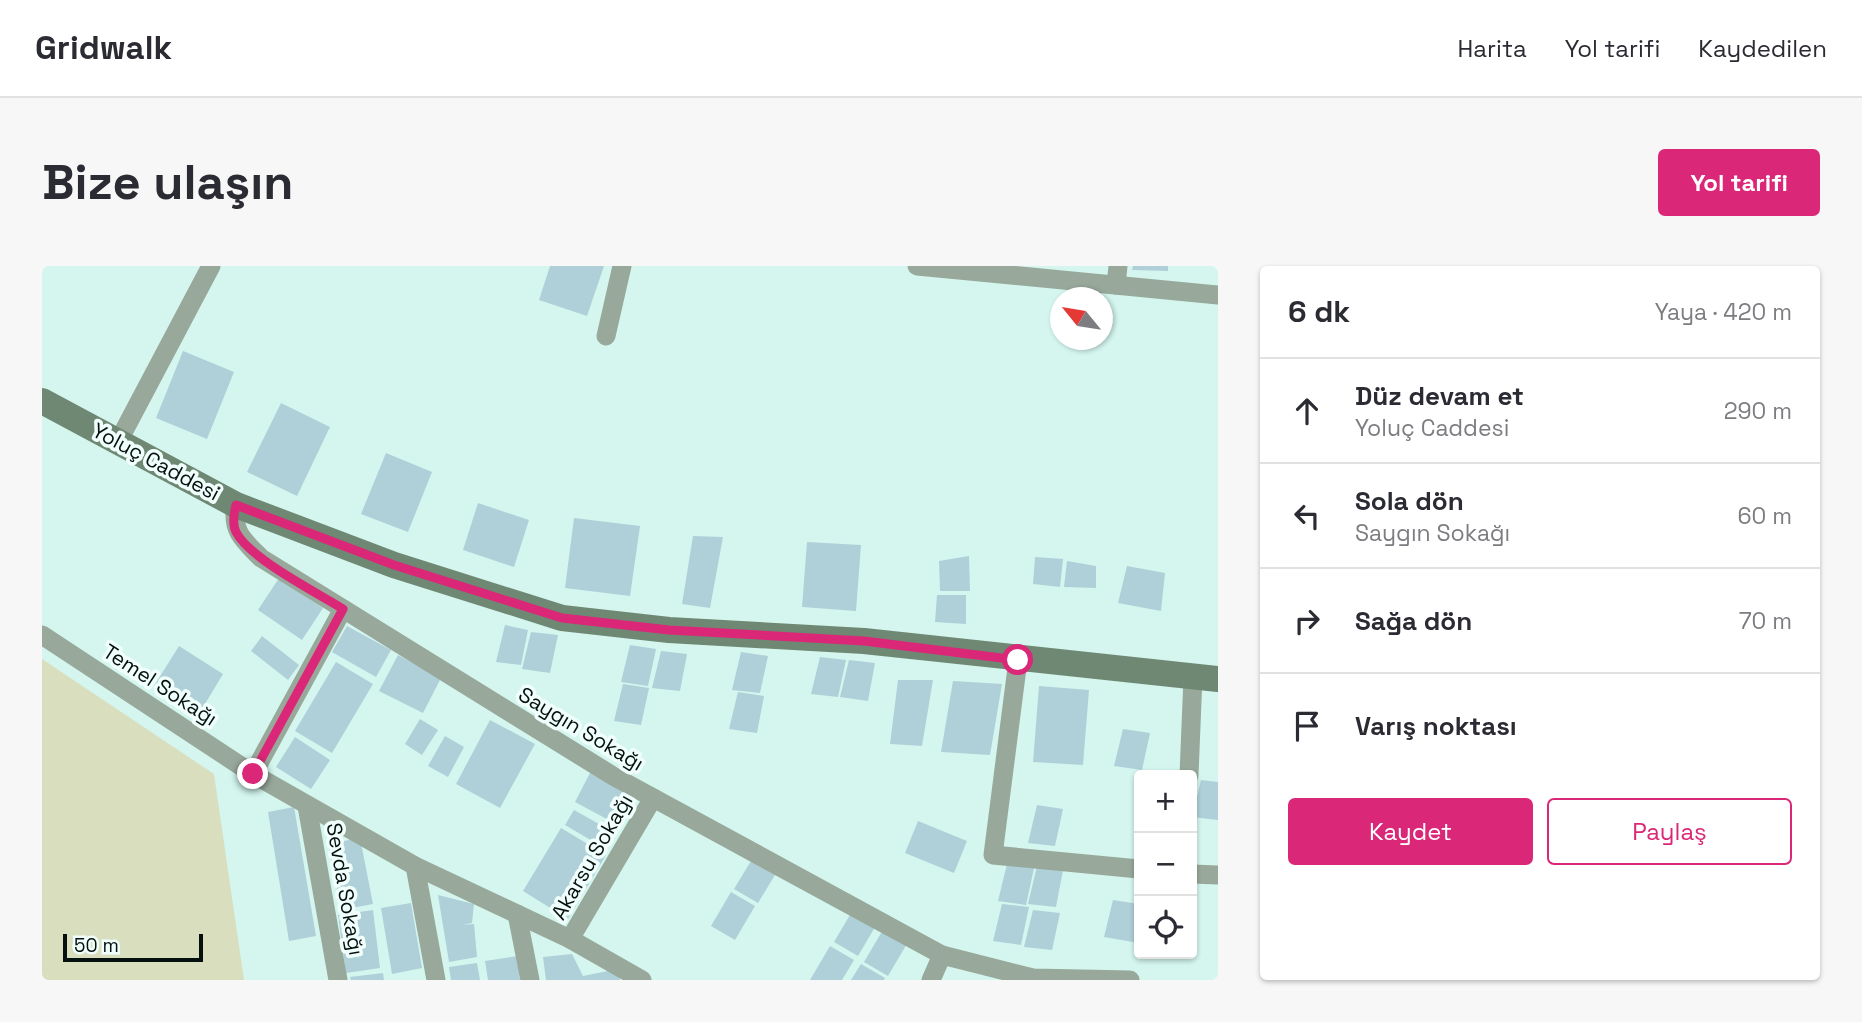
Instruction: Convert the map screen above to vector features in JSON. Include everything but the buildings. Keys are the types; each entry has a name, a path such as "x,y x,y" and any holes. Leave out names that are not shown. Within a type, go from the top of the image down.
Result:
{"street":[{"path":"118,442 211,266"},
{"path":"606,336 622,266"},
{"path":"917,266 1117,276 1218,295"},
{"name":"Yoluç Caddesi","path":"42,401 236,505 394,565 562,618 669,630 864,641 1018,660 1205,678"},
{"name":"Saygın Sokağı","path":"236,505 233,518 236,532 261,558 613,776 942,954 1033,978 1130,980"},
{"path":"253,774 343,609"},
{"name":"Temel Sokağı","path":"42,635 253,774 307,806 415,866 570,939 642,980"},
{"path":"1018,660 993,855 1134,869"},
{"path":"1190,770 1205,678"},
{"name":"Akarsu Sokağı","path":"570,939 653,797"},
{"name":"Sevda Sokağı","path":"307,806 338,980"},
{"path":"415,866 436,980"},
{"path":"1197,874 1218,876"},
{"path":"517,915 530,980"},
{"path":"931,980 942,954"}],"green space":[{"path":"42,659 214,774 244,980 42,980"}],"route":[{"path":"253,774 343,609 261,558 236,532 233,518 236,505 394,565 562,618 669,630 864,641 1018,660"}]}
